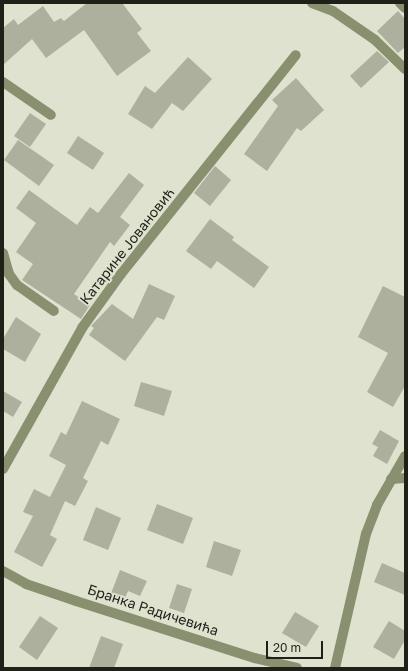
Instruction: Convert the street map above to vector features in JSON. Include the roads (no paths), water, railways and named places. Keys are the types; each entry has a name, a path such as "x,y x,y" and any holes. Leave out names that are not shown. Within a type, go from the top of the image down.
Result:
{"street":[{"path":"312,3 333,10 375,40 405,69"},
{"path":"400,3 405,8"},
{"name":"Катарине Јовановић","path":"3,468 82,328 121,274 296,55"},
{"path":"3,82 51,116"},
{"path":"3,253 9,274 17,285 54,312"},
{"path":"335,668 366,534 391,479 405,456"},
{"path":"391,479 405,478"},
{"name":"Бранка Радичевића","path":"3,571 26,584 76,601 255,658 297,668"}]}
